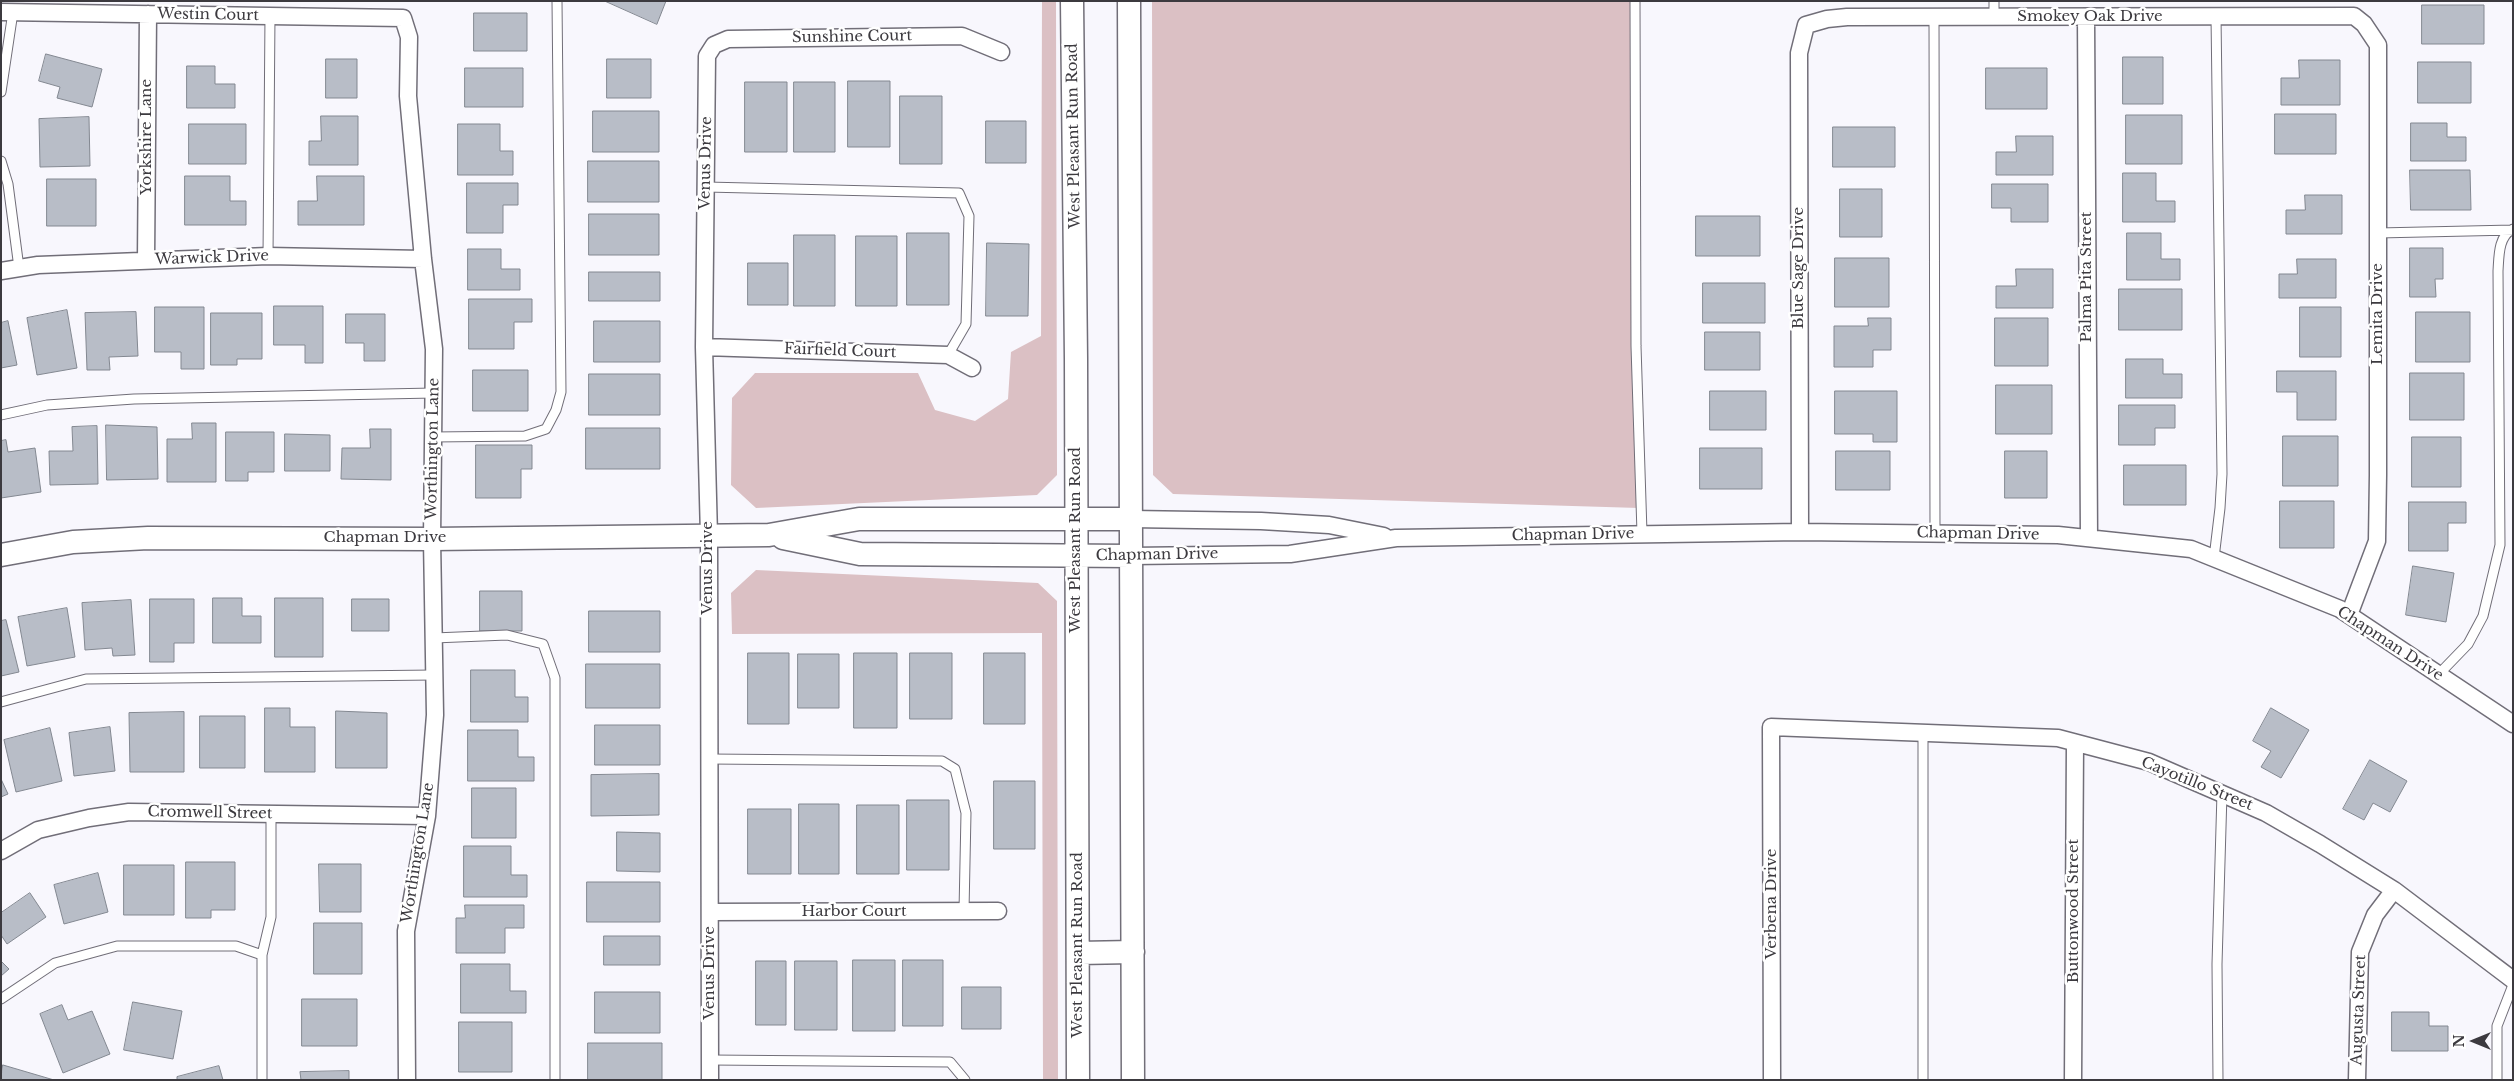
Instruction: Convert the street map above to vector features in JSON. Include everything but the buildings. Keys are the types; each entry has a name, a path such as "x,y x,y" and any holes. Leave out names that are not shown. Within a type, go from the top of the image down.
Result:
{"main road":[{"name":"West Pleasant Run Road","path":"1072,1 1078,1080"},
{"path":"1130,1 1133,1080"},
{"name":"Chapman Drive","path":"1,555 72,542 148,538 432,539 769,535 859,520 1131,519"},
{"name":"Chapman Drive","path":"769,535 860,554 1132,556"},
{"path":"1078,953 1132,952"}],"street":[{"name":"Smokey Oak Drive","path":"1826,19 1934,17 1994,9 2086,17 2354,16"},
{"name":"Westin Court","path":"7,12 384,18"},
{"name":"Yorkshire Lane","path":"146,260 148,14"},
{"name":"Lemita Drive","path":"2349,615 2377,541 2378,45 2364,24 2354,16"},
{"name":"Palma Pita Street","path":"2086,17 2089,538"},
{"name":"Worthington Lane","path":"384,18 403,18 409,37 408,96 423,259 434,349 432,539 435,715 427,816 406,931 407,1080"},
{"name":"Blue Sage Drive","path":"1800,532 1799,53 1806,25 1826,19"},
{"name":"Sunshine Court","path":"707,56 714,44 728,39 874,37 962,36 1001,52"},
{"name":"Venus Drive","path":"707,56 704,347 708,536 710,1080"},
{"name":"Warwick Drive","path":"1,271 38,265 268,256 423,259"},
{"name":"Fairfield Court","path":"704,347 948,355 972,368"},
{"name":"Chapman Drive","path":"1131,519 1261,521 1329,525 1396,538"},
{"name":"Chapman Drive","path":"1132,556 1290,554 1396,538 1800,532 2058,535 2192,549 2349,615 2513,724"},
{"name":"Cayotillo Street","path":"1771,727 2058,738 2150,762 2266,813 2305,835 2394,890 2513,980"},
{"name":"Verbena Drive","path":"1771,727 1772,1080"},
{"name":"Buttonwood Street","path":"2073,1080 2075,743"},
{"name":"Cromwell Street","path":"1,851 38,830 89,818 129,812 427,816"},
{"name":"Augusta Street","path":"2357,1080 2360,952 2374,915 2394,890"},
{"name":"Harbor Court","path":"710,912 998,911"}],"lane":[{"path":"433,438 525,436 546,429 556,410 561,392 557,1"},
{"path":"1635,1 1636,346 1642,534"},
{"path":"1,92 7,12"},
{"path":"268,256 270,16"},
{"path":"2214,558 2222,474 2216,16"},
{"path":"1934,17 1935,533"},
{"path":"1,161 8,184 19,268"},
{"path":"706,188 959,193 969,216 966,324 948,355"},
{"path":"2378,233 2511,230"},
{"path":"2438,675 2468,644 2483,616 2500,545 2498,271 2500,247 2511,230"},
{"path":"1,415 48,405 134,399 434,393"},
{"path":"434,638 507,636 543,644 555,678 555,1080"},
{"path":"1,702 86,679 434,675"},
{"path":"1923,733 1923,1080"},
{"path":"709,759 942,761 955,769 966,813 964,911"},
{"path":"2218,1080 2217,964 2222,793"},
{"path":"262,1080 262,956 271,917 271,814"},
{"path":"1,998 54,963 117,946 236,946 262,956"},
{"path":"2497,1080 2498,1026 2513,985"},
{"path":"710,1060 950,1062 965,1080"}],"shaded area":[{"path":"1042,1 1056,1 1057,475 1037,495 756,508 731,485 732,398 755,373 918,373 935,410 975,421 1008,399 1011,352 1041,336"},
{"path":"1152,1 1638,1 1639,508 1173,494 1153,475"},
{"path":"756,570 1038,583 1057,601 1058,1080 1043,1080 1042,633 732,634 731,593"}]}
